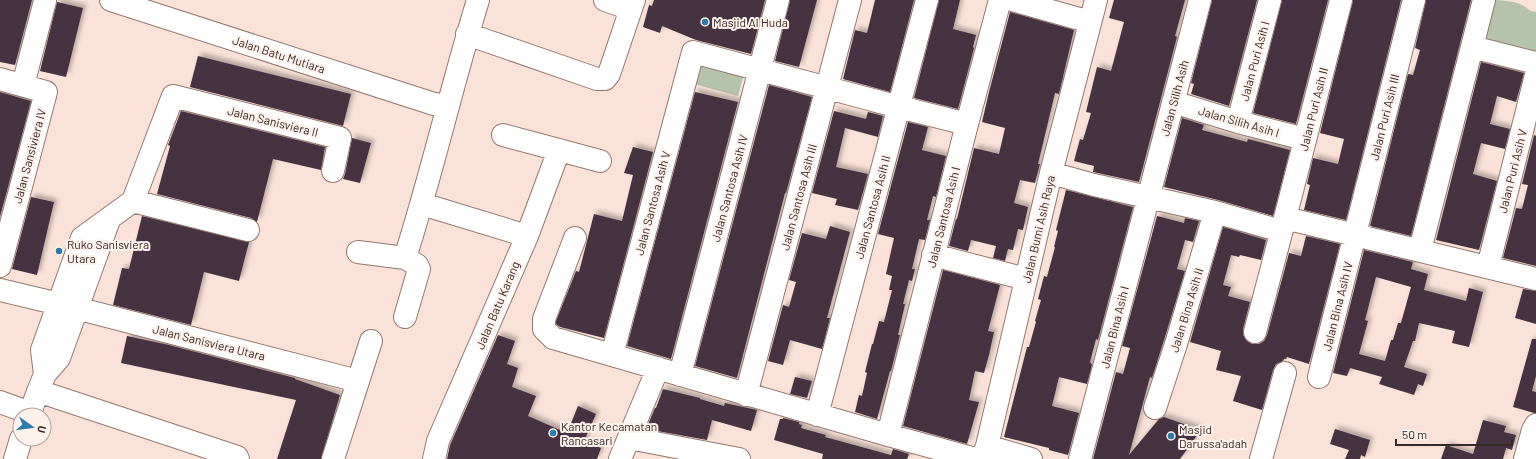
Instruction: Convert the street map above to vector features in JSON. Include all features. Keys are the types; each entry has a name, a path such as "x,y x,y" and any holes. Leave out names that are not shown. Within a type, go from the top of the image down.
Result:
{"street":[{"name":"Jalan Batu Mutiara","path":"111,0 434,104 448,106"},
{"path":"405,258 422,204 467,34 478,0"},
{"path":"467,34 597,79 604,79 609,74 632,4 605,0"},
{"name":"Jalan Santosa Asih IV","path":"680,375 778,0"},
{"name":"Jalan Santosa Asih III","path":"746,394 850,0"},
{"name":"Jalan Santosa Asih II","path":"817,415 927,0"},
{"name":"Jalan Santosa Asih I","path":"888,435 933,255 1000,0"},
{"path":"1012,0 1090,22"},
{"name":"Jalan Bumi Asih Raya","path":"982,455 1051,172 1096,0"},
{"name":"Jalan Silih Asih","path":"1148,196 1200,0"},
{"name":"Jalan Puri Asih I","path":"1238,122 1270,0"},
{"name":"Jalan Puri Asih II","path":"1255,332 1341,0"},
{"name":"Jalan Puri Asih III","path":"1355,235 1414,0"},
{"path":"1420,250 1484,0"},
{"path":"23,86 45,1"},
{"path":"1472,47 1536,63"},
{"name":"Jalan Santosa Asih V","path":"612,355 693,52 759,69"},
{"path":"759,69 826,88 967,124"},
{"name":"Jalan Puri Asih V","path":"1488,267 1536,75"},
{"name":"Jalan Sansiviera IV","path":"0,79 46,92 0,266"},
{"name":"Jalan Sanisviera II","path":"133,201 173,96 340,138 332,171"},
{"name":"Jalan Silih Asih I","path":"1173,102 1238,122 1305,139"},
{"path":"503,135 600,161"},
{"name":"Jalan Batu Karang","path":"434,459 438,441 527,236 559,150"},
{"path":"1051,172 1094,184 1215,212 1283,225 1355,235 1536,279"},
{"name":"Jalan Bina Asih I","path":"1080,459 1148,196"},
{"path":"32,407 41,383 42,350 68,306 82,238 133,201 248,230"},
{"path":"422,204 527,236"},
{"name":"Jalan Bina Asih II","path":"1155,408 1176,344 1215,212"},
{"name":"Jalan Bina Asih IV","path":"1319,377 1355,235"},
{"path":"575,238 544,319 544,330 553,338 888,435 982,455 1031,459"},
{"path":"358,252 405,258 417,265 419,269 405,317"},
{"path":"933,255 1026,279"},
{"name":"Jalan Sanisviera Utara","path":"0,290 358,380"},
{"path":"333,459 371,341"},
{"path":"620,459 658,368"},
{"path":"1261,459 1285,373"},
{"path":"41,383 237,457 238,459"},
{"path":"0,402 12,407"},
{"path":"1525,459 1533,430 1536,425"},
{"path":"629,438 738,459"},
{"path":"15,459 19,447"}],"green space":[{"path":"1487,0 1500,0 1518,3 1531,11 1536,11 1536,60 1475,43"},
{"path":"694,57 745,70 738,96 687,82"}],"building":[{"path":"0,0 32,0 15,65 0,62"},
{"path":"654,0 765,0 751,54 696,40 662,26 660,33 643,27 649,5 652,6"},
{"path":"790,0 817,0 799,67 775,61"},
{"path":"875,0 914,0 890,92 843,79 855,30 867,33"},
{"path":"939,0 960,0 953,29 976,35 958,109 914,98"},
{"path":"1114,0 1185,0 1175,36 1177,37 1139,182 1093,172 1094,166 1074,161 1080,139 1083,140 1091,113 1086,112 1097,67 1111,71 1124,22 1109,18"},
{"path":"1212,0 1257,0 1229,106 1191,94 1194,84 1191,83"},
{"path":"1282,0 1328,0 1296,124 1253,113"},
{"path":"1353,0 1401,0 1346,220 1304,210 1310,185 1307,184 1313,158 1338,164 1344,139 1320,133"},
{"path":"1426,0 1471,0 1411,236 1370,226 1408,74 1413,75 1420,50 1415,48"},
{"path":"57,2 83,8 66,77 40,71"},
{"path":"1010,12 1074,30 1059,94 1055,93 1035,183 1020,180 1014,203 1028,207 1023,230 1018,229 1013,250 1008,249 1005,261 993,258 996,246 971,240 968,251 949,246 974,148 999,154 1005,128 982,122"},
{"path":"198,56 351,94 343,126 190,87"},
{"path":"1481,62 1524,73 1516,102 1497,96 1490,124 1510,129 1505,149 1481,143 1473,174 1497,181 1479,250 1436,240"},
{"path":"769,85 812,97 785,193 737,378 695,366"},
{"path":"0,92 31,101 0,217"},
{"path":"695,92 738,102 671,359 627,346"},
{"path":"181,111 325,147 321,170 273,159 257,222 251,218 157,194 170,146 168,145"},
{"path":"834,111 866,119 868,112 883,116 878,137 845,128 836,167 868,174 858,210 835,205 837,199 812,193"},
{"path":"1182,118 1204,125 1202,130 1247,142 1248,139 1290,150 1273,216 1218,200 1164,187"},
{"path":"908,122 928,127 922,150 946,156 936,197 933,196 927,220 930,220 925,240 919,239 912,269 915,269 912,281 909,280 903,304 905,304 898,335 900,335 877,419 855,412 859,395 862,396 867,373 865,372 872,344 879,321 884,322 892,290 889,290 892,276 886,274 894,238 878,234"},
{"path":"1534,135 1536,136 1536,266 1503,258 1516,208 1522,209 1528,185 1522,184"},
{"path":"352,138 371,143 360,183 343,179"},
{"path":"633,147 653,152 604,338 560,327 556,324 556,321 576,271 579,272 594,214 622,221 633,175 624,173"},
{"path":"1066,190 1133,207 1098,340 1096,339 1090,362 1092,365 1087,384 1059,377 1052,406 1079,413 1068,455 1049,450 1049,448 1004,437 1027,347 1029,347 1036,322 1041,300 1038,299 1044,276 1047,277 1055,247 1058,231 1056,230"},
{"path":"31,197 54,202 37,275 12,269"},
{"path":"142,216 249,242 239,281 204,272 191,325 113,305 122,268 129,269"},
{"path":"1157,216 1184,223 1185,218 1199,221 1193,242 1185,240 1177,269 1185,271 1152,378 1150,377 1129,455 1159,419 1164,417 1201,430 1180,459 1093,459 1116,372 1123,374 1130,348 1122,346"},
{"path":"830,226 850,232 827,318 830,318 822,349 790,340 783,365 768,361 783,305 789,307 796,282 789,280 802,233 826,239"},
{"path":"1223,227 1266,240 1261,260 1240,255 1239,257 1231,255 1223,285 1231,287 1228,296 1250,302 1243,329 1243,335 1247,341 1252,344 1259,344 1264,341 1267,335 1289,253 1301,256 1306,236 1340,244 1309,364 1287,357 1283,361 1276,364 1262,410 1233,401 1241,376 1216,370 1221,351 1190,342"},
{"path":"1364,250 1413,262 1411,269 1428,274 1424,290 1466,301 1469,288 1483,292 1469,347 1452,343 1455,331 1419,323 1415,341 1413,341 1404,367 1427,374 1423,386 1418,384 1414,395 1379,384 1382,377 1350,368 1347,376 1333,373","holes":["1376,277 1411,287 1401,323 1398,323 1385,361 1359,354 1368,321 1365,320"]},
{"path":"943,270 1000,285 988,331 994,332 984,373 975,371 969,400 979,402 967,444 903,426"},
{"path":"1523,289 1536,291 1536,324 1515,318"},
{"path":"498,335 515,341 507,364 518,368 512,387 536,396 528,416 567,433 578,406 596,414 584,441 601,448 597,459 447,459 450,445"},
{"path":"127,336 169,345 295,378 340,395 321,459 277,459 296,400 121,363"},
{"path":"1532,339 1536,339 1536,376 1532,391 1536,392 1536,413 1513,407"},
{"path":"795,377 812,381 807,398 790,394"},
{"path":"663,389 700,398 724,406 725,403 757,410 751,431 712,420 707,440 646,429"},
{"path":"783,418 799,422 799,424 802,425 801,428 826,435 825,437 891,455 893,449 909,454 907,459 822,459 823,454 774,440 780,419"},
{"path":"1483,420 1506,426 1504,432 1516,435 1512,450 1506,448 1503,459 1441,459 1446,445 1473,454"},
{"path":"1335,429 1370,440 1365,457 1361,455 1360,459 1345,459 1349,450 1330,444"}],"place":[{"name":"Masjid Al Huda","path":"705,22"},
{"name":"Ruko Sanisviera Utara","path":"59,251"},
{"name":"Kantor Kecamatan Rancasari","path":"553,433"},
{"name":"Masjid Darussa'adah","path":"1171,436"}]}
